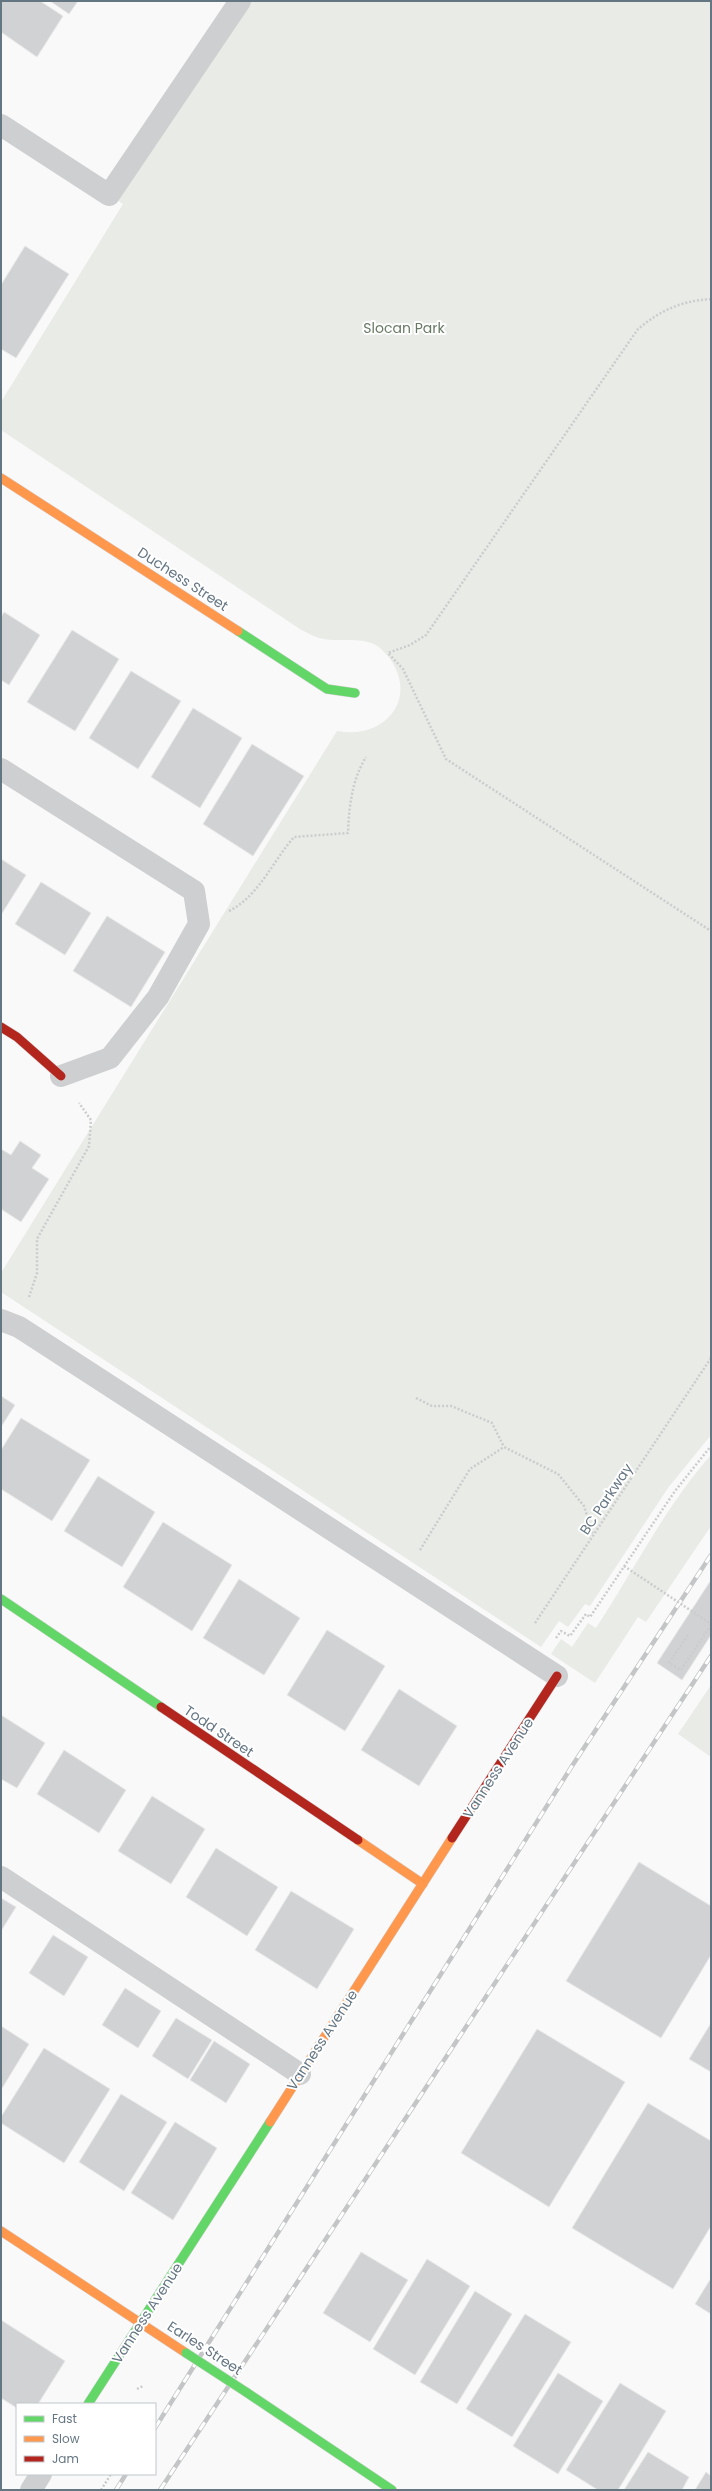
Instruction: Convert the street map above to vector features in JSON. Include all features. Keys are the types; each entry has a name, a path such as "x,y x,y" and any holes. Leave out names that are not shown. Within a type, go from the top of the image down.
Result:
{"street":[{"path":"1,125 108,195 240,1"},
{"name":"Duchess Street","path":"1,478 328,689 355,693"},
{"path":"1,769 194,891 200,924 158,997 110,1058 60,1076 17,1037 1,1027"},
{"path":"10,1323 557,1676"},
{"name":"Todd Street","path":"1,1599 423,1884"},
{"name":"Vanness Avenue","path":"89,2403 557,1676"},
{"path":"1,1877 300,2074"},
{"name":"Earles Street","path":"1,2231 392,2490"},
{"path":"31,2490 40,2475"}],"path":[{"path":"711,299 675,304 656,314 638,329 426,635 410,645 388,652 404,669 446,759 711,931"},
{"path":"200,924 239,906 263,879 294,837 348,833 350,804 357,771 366,757"},
{"path":"10,1323 37,1273 38,1239 89,1146 91,1120 60,1076"},
{"name":"BC Parkway","path":"517,1650 711,1358"},
{"path":"416,1398 432,1406 451,1406 492,1423 504,1447 558,1474 584,1506 593,1536"},
{"path":"539,1664 561,1631 570,1636 586,1614 590,1617 675,1491 711,1446"},
{"path":"403,1576 470,1468 504,1447"},
{"path":"624,1566 711,1625 681,1670 669,1663 688,1634"},
{"path":"101,2490 110,2475"}],"green space":[{"name":"Slocan Park","path":"240,1 711,1 711,1435 668,1488 590,1606 585,1604 568,1627 559,1621 541,1647 1,1292 1,1273 337,731 354,732 369,729 381,723 391,714 398,703 400,690 398,675 391,660 376,645 369,642 355,640 333,640 319,638 300,629 1,430 1,402 123,204 109,195"},
{"path":"711,1455 711,1526 646,1622 638,1617 595,1683 551,1654 561,1639 572,1647 588,1623 596,1628 664,1517 694,1475"},
{"path":"711,1685 711,1757 678,1734"}],"building":[{"path":"1,1 40,1 63,16 37,57 1,32"},
{"path":"50,1 78,1 69,14"},
{"path":"25,246 69,274 16,358 1,349 1,285"},
{"path":"4,612 40,635 9,685 1,680 1,617"},
{"path":"72,630 119,659 75,731 27,702"},
{"path":"131,671 181,701 138,769 89,738"},
{"path":"193,708 242,738 200,808 151,777"},
{"path":"252,744 304,776 253,856 203,824"},
{"path":"1,859 26,875 1,915"},
{"path":"41,882 91,913 65,955 15,924"},
{"path":"107,916 165,952 131,1007 73,971"},
{"path":"20,1141 41,1155 32,1168 49,1179 21,1222 1,1209 1,1149 11,1155"},
{"path":"1,1396 15,1405 1,1427"},
{"path":"21,1418 90,1460 52,1521 1,1489 1,1450"},
{"path":"98,1476 155,1512 122,1567 64,1531"},
{"path":"163,1522 232,1565 192,1631 123,1587"},
{"path":"239,1579 300,1618 264,1675 203,1638"},
{"path":"711,1580 711,1635 682,1680 657,1663"},
{"path":"327,1630 385,1666 345,1731 287,1695"},
{"path":"399,1689 457,1726 419,1786 361,1750"},
{"path":"1,1715 45,1743 17,1788 1,1779"},
{"path":"64,1750 126,1790 99,1833 37,1794"},
{"path":"152,1796 205,1829 171,1884 118,1851"},
{"path":"216,1848 278,1887 247,1936 186,1897"},
{"path":"639,1862 711,1906 711,1955 661,2038 566,1981"},
{"path":"291,1891 354,1929 317,1989 255,1950"},
{"path":"1,1898 16,1907 1,1931"},
{"path":"53,1935 88,1957 64,1996 29,1973"},
{"path":"125,1988 161,2011 138,2048 102,2025"},
{"path":"176,2018 212,2040 188,2079 152,2056"},
{"path":"711,2023 711,2072 689,2059"},
{"path":"1,2026 29,2044 1,2090"},
{"path":"537,2029 625,2082 549,2207 461,2153"},
{"path":"214,2041 250,2064 226,2103 190,2080"},
{"path":"44,2048 110,2089 64,2163 1,2123 1,2117"},
{"path":"121,2094 167,2122 124,2191 79,2162"},
{"path":"648,2103 711,2141 711,2226 673,2289 572,2228"},
{"path":"175,2122 217,2148 173,2220 131,2193"},
{"path":"361,2252 408,2280 370,2342 323,2313"},
{"path":"427,2259 470,2286 415,2375 373,2349"},
{"path":"711,2278 711,2314 695,2304"},
{"path":"475,2291 512,2314 457,2404 420,2382"},
{"path":"525,2314 571,2342 512,2437 466,2409"},
{"path":"1,2320 65,2361 39,2403 16,2403 16,2407 1,2398"},
{"path":"558,2373 603,2401 558,2474 513,2446"},
{"path":"620,2383 666,2411 618,2490 598,2490 566,2470"},
{"path":"648,2452 689,2477 682,2490 624,2490"},
{"path":"706,2472 711,2476 711,2490 695,2490"}],"railway":[{"path":"156,2426 572,1766 711,1555"},
{"path":"160,2490 711,1656"},
{"path":"116,2490 125,2475"}],"traffic: fast":[{"path":"238,631 327,689 355,693"},
{"path":"1,1599 161,1707"},
{"path":"89,2403 270,2122"},
{"path":"186,2353 246,2392"},
{"path":"246,2392 392,2490"}],"traffic: slow":[{"path":"1,478 238,631"},
{"path":"270,2122 452,1838"},
{"path":"358,1840 423,1884"},
{"path":"1,2231 186,2353"}],"traffic: jam":[{"path":"1,1027 17,1037 61,1076"},
{"path":"452,1838 557,1676"},
{"path":"161,1707 358,1840"}]}
